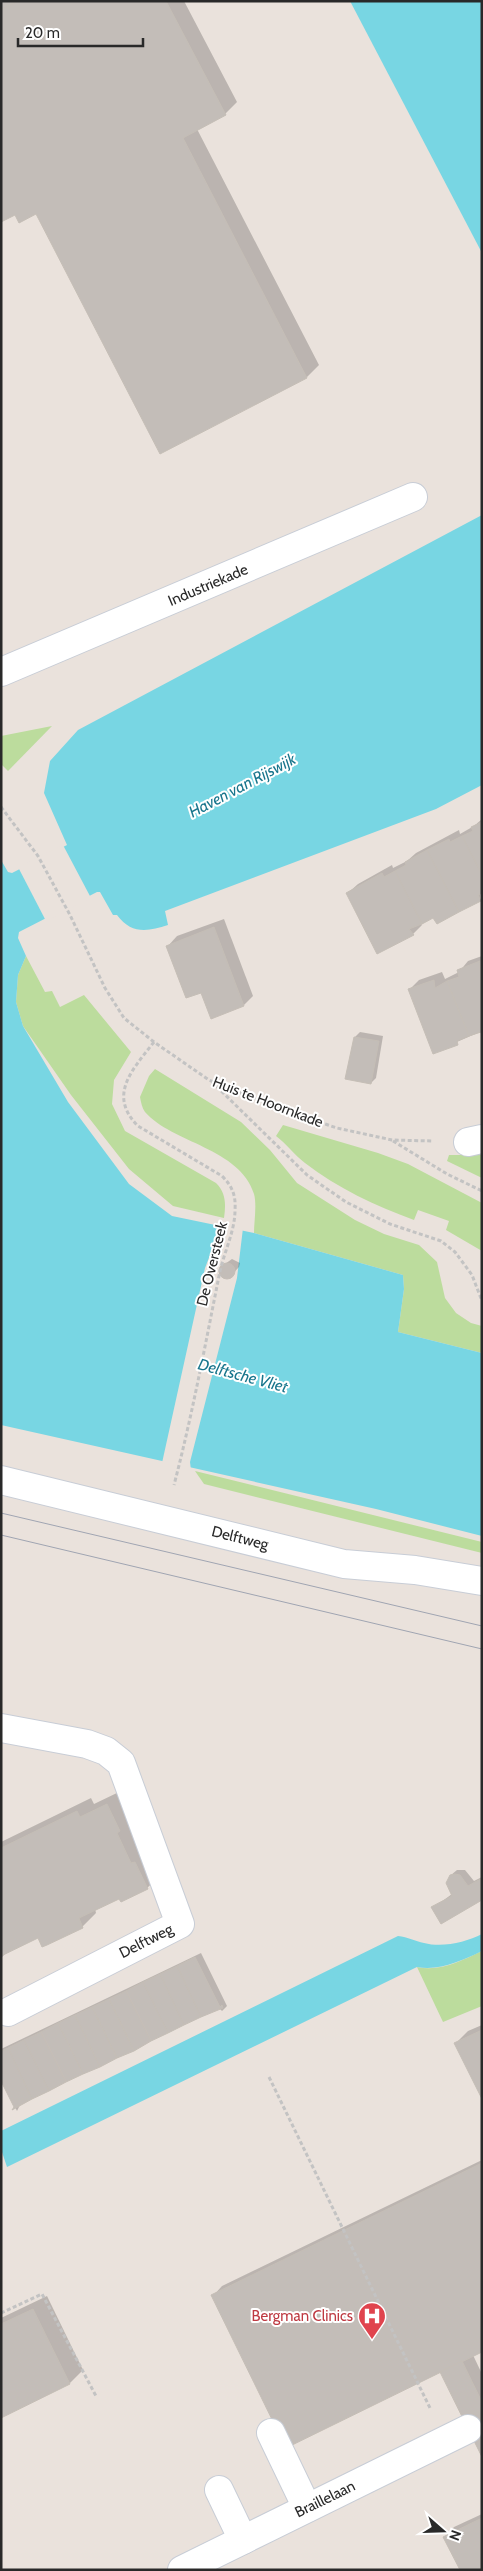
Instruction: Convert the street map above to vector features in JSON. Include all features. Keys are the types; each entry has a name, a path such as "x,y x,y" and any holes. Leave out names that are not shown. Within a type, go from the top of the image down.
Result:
{"street":[{"name":"Industriekade","path":"1,672 413,497"},
{"name":"Delftweg","path":"1,1480 344,1564 415,1570 482,1581"},
{"name":"Delftweg","path":"1,1728 87,1744 106,1751 121,1763 180,1924 8,2012"},
{"path":"271,2433 307,2508"},
{"name":"Braillelaan","path":"182,2570 457,2434"},
{"path":"219,2490 243,2540"}],"path":[{"name":"Huis te Hoornkade","path":"1,808 38,856 70,915 105,988 124,1018 154,1042 209,1080 337,1128 392,1140 475,1140"},
{"name":"De Oversteek","path":"154,1042 131,1074 124,1088 123,1104 127,1116 138,1126 222,1176 230,1185 235,1196 235,1220 220,1273 186,1436 172,1490"},
{"path":"209,1080 307,1175 338,1196 390,1224 441,1241 455,1252 472,1275 482,1301"},
{"name":"Huis te Hoornkade","path":"392,1140 447,1174 482,1190"},
{"path":"269,2077 457,2434"},
{"path":"1,2313 42,2294 96,2396"}],"green space":[{"path":"52,726 8,771 1,764 1,736"},
{"path":"26,956 45,992 52,991 60,1007 84,995 131,1052 114,1080 112,1104 125,1131 216,1183 225,1199 224,1218 173,1206 129,1169 71,1095 23,1026 16,1002 18,975"},
{"path":"155,1069 241,1122 270,1150 297,1183 355,1220 384,1234 419,1245 437,1262 445,1298 456,1313 471,1323 482,1326 482,1353 398,1332 404,1289 403,1275 254,1233 254,1194 246,1179 235,1166 204,1147 157,1123 145,1112 140,1097 149,1076"},
{"path":"283,1125 378,1153 408,1164 482,1203 482,1251 446,1230 449,1221 418,1210 414,1220 385,1209 317,1172 301,1160 276,1136"},
{"path":"449,1155 482,1155 482,1178 447,1161"},
{"path":"195,1471 482,1542 482,1553 204,1484"},
{"path":"482,1951 482,2006 443,2022 417,1967 442,1967"}],"water":[{"path":"350,1 482,1 482,253"},
{"path":"482,515 482,785 436,809 165,911 168,925 146,930 128,926 117,915 113,915 100,892 97,892 19,932 18,938 26,956 18,975 16,1002 23,1026 68,1102 129,1184 172,1216 254,1233 403,1275 404,1289 398,1332 482,1353 482,1536 376,1509 1,1425 1,860 8,872 12,873 67,845 44,793 50,761 78,730"},
{"path":"482,1934 482,1951 458,1962 434,1968 417,1967 7,2167 1,2149 1,2131 398,1936 439,1945 462,1942"}],"pier":[{"path":"63,845 91,898 46,921 18,867"},
{"path":"222,1224 243,1228 237,1278 190,1462 191,1470 162,1463 205,1268"}],"building":[{"path":"1,1 18,1 1,10"},
{"path":"18,1 166,1 226,115 183,138 307,378 160,454 36,214 19,223 15,215 1,222 1,10"},
{"path":"482,822 482,875 462,836 473,831 471,827"},
{"path":"462,836 482,875 482,893 478,895 481,901 459,912 427,850 449,839 450,842"},
{"path":"427,850 459,912 437,924 433,918 422,924 395,871 406,865 405,862"},
{"path":"395,871 422,924 409,929 414,935 377,954 346,893 382,873 384,877"},
{"path":"214,927 244,1006 211,1019 201,993 186,998 166,946"},
{"path":"480,961 482,1036 481,1032 469,1036 447,981 459,977 457,970"},
{"path":"434,980 435,988 447,981 469,1036 457,1041 458,1045 433,1054 408,989"},
{"path":"354,1037 379,1041 371,1084 345,1079"},
{"path":"227,1263 233,1265 235,1271 233,1277 227,1279 221,1277 219,1271 221,1265"},
{"path":"107,1804 120,1831 117,1833 131,1863 135,1862 148,1889 121,1902 119,1899 79,1918 83,1928 47,1945 42,1947 38,1938 1,1956 1,1848 77,1811 80,1817"},
{"path":"450,1875 460,1875 468,1886 482,1878 482,1900 441,1924 431,1907 452,1896 446,1883"},
{"path":"195,1957 220,2007 222,2005 223,2008 201,2017 177,1966"},
{"path":"177,1966 201,2017 184,2025 160,1974"},
{"path":"160,1974 184,2025 168,2033 143,1982"},
{"path":"143,1982 168,2033 151,2041 126,1991"},
{"path":"126,1991 151,2041 134,2051 109,1999"},
{"path":"109,1999 134,2051 117,2058 92,2007"},
{"path":"92,2007 117,2058 100,2067 75,2015"},
{"path":"75,2015 100,2067 83,2074 58,2023"},
{"path":"58,2023 83,2074 66,2082 41,2032"},
{"path":"482,2030 482,2099 454,2043"},
{"path":"41,2032 66,2082 49,2091 24,2040"},
{"path":"24,2040 49,2091 32,2099 8,2048"},
{"path":"8,2048 32,2099 12,2110 14,2107 1,2081 1,2051"},
{"path":"482,2163 482,2352 286,2448 211,2295"},
{"path":"33,2309 70,2384 1,2418 1,2324"},
{"path":"462,2361 482,2402 482,2457 440,2372"},
{"path":"482,2518 482,2570 460,2570 443,2537"}],"tram line":[{"path":"1,1513 482,1626"},
{"path":"1,1535 482,1649"}],"place":[{"name":"Bergman Clinics","path":"372,2340"}],"water label":[{"name":"Haven van Rijswijk","path":"242,785"},
{"name":"Delftsche Vliet","path":"243,1375"}]}
